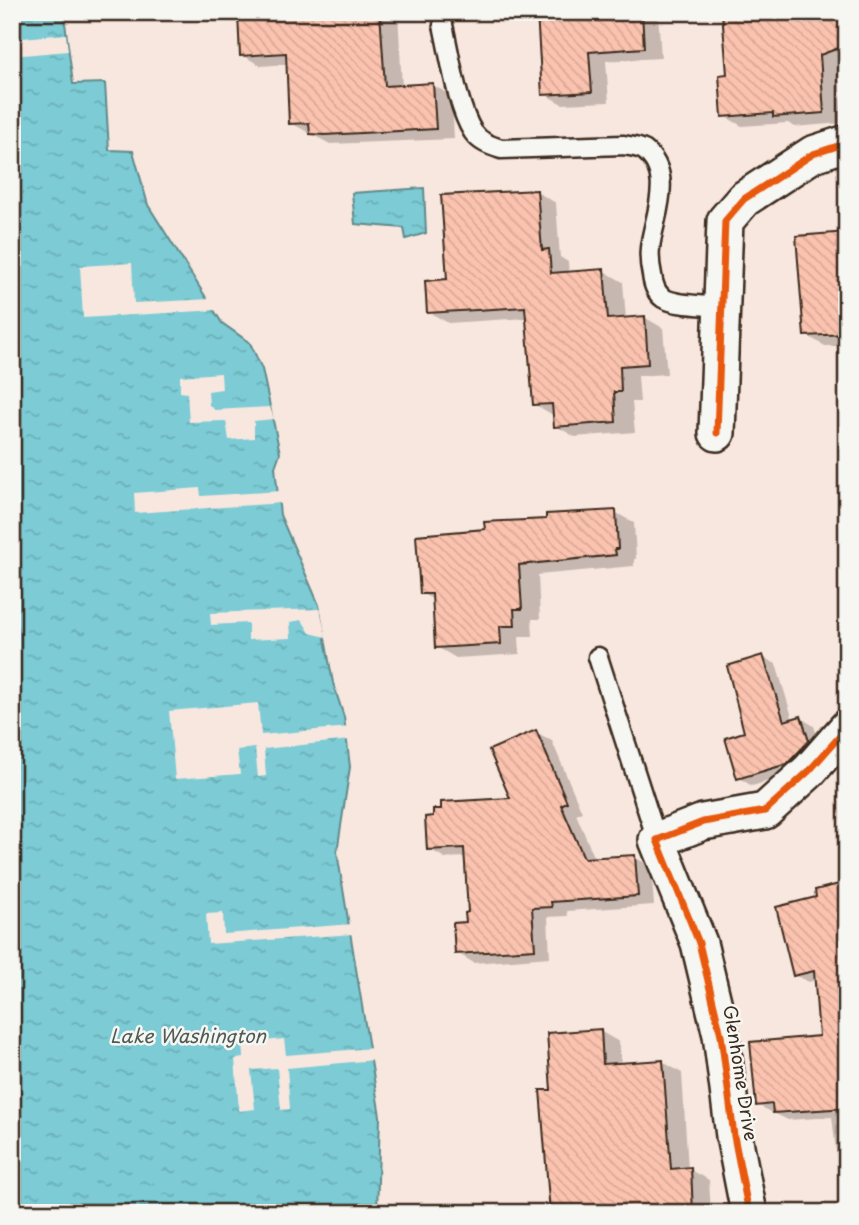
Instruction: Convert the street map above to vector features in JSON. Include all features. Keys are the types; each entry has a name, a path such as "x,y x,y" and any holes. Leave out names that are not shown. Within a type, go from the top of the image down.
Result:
{"street":[{"path":"717,433 725,221 744,199 813,154 847,143"},
{"path":"657,840 704,822 765,811 809,771 847,728"},
{"name":"Glenhome Drive","path":"657,840 699,943 721,1035 734,1136 749,1213"}],"lane":[{"path":"443,25 464,114 474,133 485,144 500,149 623,145 643,149 656,166 661,187 657,220 650,246 654,285 662,298 674,302 722,307"},
{"path":"598,657 657,840"}],"water":[{"name":"Lake Washington","path":"12,12 76,12 64,15 73,84 105,83 109,150 133,151 148,205 222,323 250,343 262,369 280,453 275,467 280,515 319,605 333,683 344,717 350,767 337,852 380,1116 377,1213 12,1213"},
{"path":"424,188 426,233 406,239 404,228 355,224 352,193"}],"pier":[{"path":"66,34 68,51 12,56 12,39"},
{"path":"132,263 134,303 211,299 218,310 83,318 80,266"},
{"path":"221,373 222,389 208,391 209,405 215,410 270,407 274,419 254,421 254,438 229,440 226,421 189,422 187,393 180,392 180,376"},
{"path":"200,488 201,496 281,491 282,503 135,513 134,493"},
{"path":"320,609 326,637 310,633 302,620 290,622 291,638 248,640 248,623 211,625 210,613"},
{"path":"258,703 261,735 349,727 350,740 264,749 266,776 258,777 255,748 237,750 240,774 175,779 169,711"},
{"path":"223,913 224,934 352,924 354,934 208,944 206,914"},
{"path":"284,1039 286,1055 373,1048 375,1060 287,1068 290,1109 281,1110 277,1068 251,1070 255,1109 239,1111 235,1059 244,1058 243,1043"}],"building":[{"path":"278,12 380,12 385,86 433,83 436,129 324,135 310,134 309,123 289,124 286,53 240,56 238,15"},
{"path":"537,12 642,12 644,48 589,52 592,92 542,95"},
{"path":"722,12 847,12 847,45 820,55 824,113 722,117 719,75 727,74"},
{"path":"537,190 542,250 549,249 551,273 604,269 608,319 645,316 648,364 620,366 621,392 614,392 616,422 554,427 552,404 533,405 525,307 427,313 425,281 447,279 441,195"},
{"path":"847,232 847,334 804,336 796,236"},
{"path":"616,510 616,555 519,565 522,609 514,609 515,626 500,626 501,644 435,648 432,594 420,594 416,535 485,529 484,522 546,519 546,514"},
{"path":"763,655 784,721 801,716 809,741 787,764 737,779 725,738 744,732 727,666"},
{"path":"536,730 567,802 561,805 584,858 635,855 638,896 551,902 552,907 532,908 535,949 455,954 453,923 466,922 465,913 468,912 464,848 427,850 425,817 433,816 433,809 441,809 441,802 510,798 489,750"},
{"path":"847,882 847,1108 773,1113 772,1104 756,1106 750,1042 819,1036 814,971 793,976 776,907 816,897 815,890"},
{"path":"601,1029 603,1064 663,1060 671,1169 691,1167 693,1213 550,1213 540,1090 551,1090 547,1033"}],"cycle path":[{"path":"717,433 725,221 744,199 813,154 847,143"},
{"path":"749,1213 734,1136 721,1035 699,943 657,840 703,822 765,811 809,771 847,728"}]}
